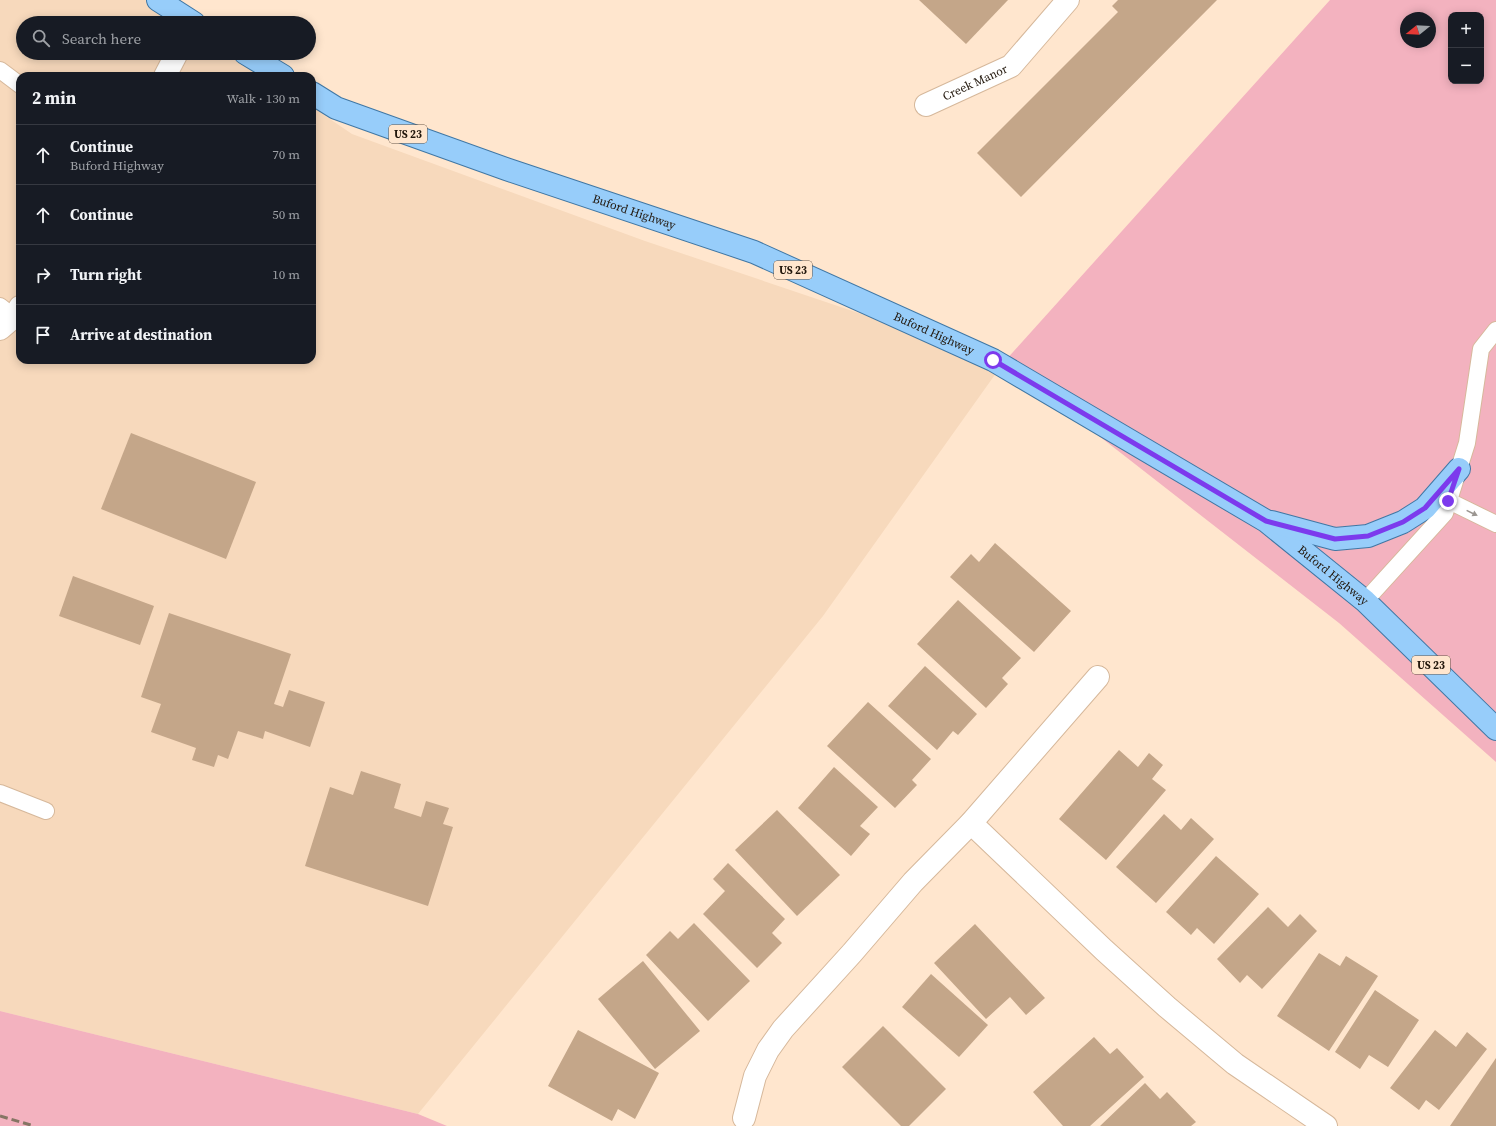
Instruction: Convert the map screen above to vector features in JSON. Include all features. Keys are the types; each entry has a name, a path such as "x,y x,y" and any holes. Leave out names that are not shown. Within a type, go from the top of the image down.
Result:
{"main road":[{"path":"158,0 183,16"},
{"path":"256,60 276,72"},
{"name":"Buford Highway","path":"316,96 336,108 358,116 513,171 762,255 993,360 1266,521 1365,601 1496,729"},
{"path":"1266,521 1335,539 1368,536 1403,522 1425,508 1459,469"}],"street":[{"name":"Creek Manor","path":"926,106 1011,66 1068,0"},
{"path":"167,72 173,60"},
{"path":"744,1118 755,1076 768,1050 783,1029 852,953 913,882 971,822 1098,676"},
{"path":"971,822 1167,1007 1235,1064 1326,1126"}],"lane":[{"path":"0,70 16,82"},
{"path":"1365,601 1445,513 1467,443 1481,348 1494,335"},
{"path":"1448,501 1496,524"},
{"path":"0,792 46,811"}],"shaded area":[{"path":"0,0 152,0 178,16 16,16 16,60 243,60 261,72 16,72 16,364 316,364 316,110 352,134 645,241 1004,362 823,616 418,1114 0,1011"},
{"path":"1330,0 1496,0 1496,762 1339,623 1004,362"},
{"path":"0,1011 418,1114 447,1126 0,1126"}],"building":[{"path":"919,0 1008,0 966,44"},
{"path":"1118,0 1217,0 1021,197 977,153 1118,12 1112,6"},
{"path":"131,433 256,482 226,559 101,509"},
{"path":"995,543 1071,611 1034,652 950,577 971,554 979,562"},
{"path":"73,576 154,606 140,645 59,616"},
{"path":"958,600 1021,658 1002,678 1008,684 986,708 917,644"},
{"path":"169,613 291,654 274,704 283,707 289,690 325,702 310,747 265,731 263,739 238,731 228,759 218,755 214,767 192,760 196,748 151,732 161,704 141,697"},
{"path":"925,666 977,714 958,735 953,731 937,750 888,706"},
{"path":"868,702 931,759 912,780 917,785 895,808 827,746"},
{"path":"1119,750 1138,767 1149,753 1163,765 1152,779 1166,790 1106,860 1059,819"},
{"path":"834,767 878,807 860,826 870,834 851,856 798,808"},
{"path":"361,771 401,784 394,808 421,817 426,801 449,808 443,824 453,827 428,906 305,866 330,787 353,795"},
{"path":"777,810 840,875 797,916 735,850"},
{"path":"1164,814 1181,830 1191,818 1214,839 1156,903 1116,867"},
{"path":"1216,856 1259,894 1214,944 1197,928 1191,935 1166,912"},
{"path":"728,863 785,919 772,933 782,943 757,968 703,914 725,891 713,879"},
{"path":"1268,907 1288,927 1300,914 1317,931 1262,989 1247,975 1240,983 1217,959"},
{"path":"694,923 750,981 708,1021 646,955 670,931 678,939"},
{"path":"975,924 1045,998 1026,1015 1010,997 986,1019 934,963"},
{"path":"1319,953 1340,966 1346,956 1378,976 1329,1051 1277,1016"},
{"path":"643,961 700,1031 655,1069 598,999"},
{"path":"931,974 988,1025 959,1057 902,1007"},
{"path":"1375,990 1419,1020 1388,1067 1369,1055 1360,1069 1335,1052"},
{"path":"883,1026 946,1089 909,1126 901,1126 842,1067"},
{"path":"578,1030 659,1073 635,1119 618,1109 612,1121 548,1086"},
{"path":"1435,1030 1456,1047 1467,1032 1487,1049 1439,1110 1426,1100 1419,1110 1390,1088"},
{"path":"1094,1037 1110,1054 1117,1048 1144,1077 1090,1126 1063,1126 1033,1092"},
{"path":"1496,1058 1496,1126 1450,1126"},
{"path":"1145,1083 1160,1099 1167,1092 1196,1122 1191,1126 1100,1126"}],"railway":[{"path":"0,1116 34,1126"}],"route":[{"path":"993,360 1266,521 1335,539 1368,536 1403,522 1425,508 1459,469 1448,501"}]}
